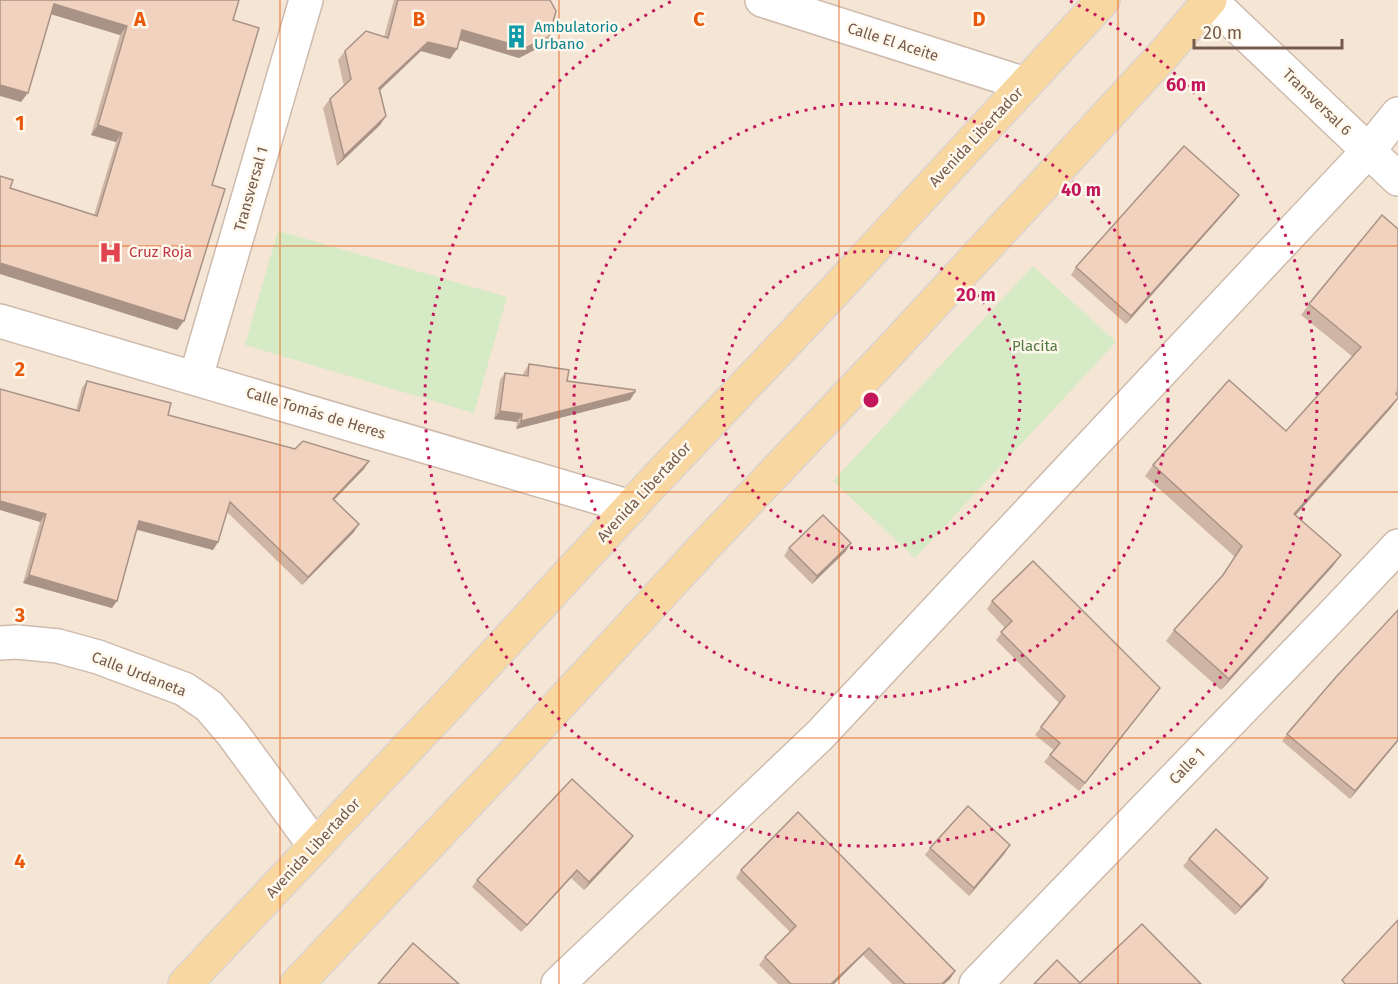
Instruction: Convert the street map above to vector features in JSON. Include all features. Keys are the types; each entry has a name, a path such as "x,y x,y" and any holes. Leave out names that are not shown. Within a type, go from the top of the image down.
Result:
{"main road":[{"name":"Avenida Libertador","path":"185,984 831,295 1103,0"},
{"path":"297,984 707,544 899,342 1164,54 1210,0"}],"street":[{"name":"Transversal 1","path":"196,377 306,0"},
{"name":"Calle El Aceite","path":"762,0 1025,84"},
{"name":"Transversal 6","path":"1210,0 1398,179"},
{"path":"558,984 820,735 1368,151 1398,114"},
{"name":"Calle Tomás de Heres","path":"0,321 631,507"},
{"name":"Calle 1","path":"976,984 1398,546"},
{"name":"Calle Urdaneta","path":"0,643 17,642 58,646 98,657 184,689 209,706 232,733 315,846"}],"shaded area":[{"path":"0,0 1398,0 1398,984 0,984"}],"green space":[{"path":"278,231 507,297 474,413 245,345"},
{"name":"Placita","path":"1033,266 1116,342 915,558 833,481"}],"building":[{"path":"0,0 239,0 233,20 259,28 212,185 225,189 184,321 0,263 0,176 13,180 10,188 97,216 122,133 98,125 127,26 54,4 28,93 0,85"},
{"path":"398,0 550,0 556,11 549,37 525,48 462,30 457,49 428,42 379,88 386,116 344,156 330,99 351,79 345,51 366,31 388,38"},
{"path":"1184,146 1239,195 1131,316 1076,267"},
{"path":"1382,215 1398,229 1398,391 1396,394 1398,398 1294,514 1341,555 1229,679 1174,630 1223,575 1242,546 1153,465 1229,380 1286,431 1361,347 1309,304"},
{"path":"529,364 569,370 567,381 635,390 635,392 521,421 522,414 500,411 505,373 528,376"},
{"path":"87,381 171,403 168,415 295,449 303,441 369,461 333,499 359,524 308,577 230,502 218,542 139,521 117,601 29,575 46,514 0,501 0,389 79,411"},
{"path":"823,515 851,543 817,576 789,548"},
{"path":"1033,561 1160,688 1085,783 1050,755 1060,743 1041,727 1065,696 1001,632 1012,621 992,601"},
{"path":"1398,610 1398,740 1355,791 1287,734"},
{"path":"572,779 633,836 589,882 577,870 527,925 477,880"},
{"path":"968,806 1010,845 974,888 930,848"},
{"path":"798,812 955,971 942,984 905,984 869,948 831,984 791,984 765,957 796,926 741,870"},
{"path":"1216,829 1268,878 1241,907 1189,859"},
{"path":"1398,920 1398,984 1345,984 1342,980"},
{"path":"1142,924 1201,984 1034,984 1057,960 1080,983"},
{"path":"413,943 459,984 378,984"}],"place":[{"name":"Ambulatorio Urbano","path":"516,36"},
{"name":"Cruz Roja","path":"111,252"}]}
